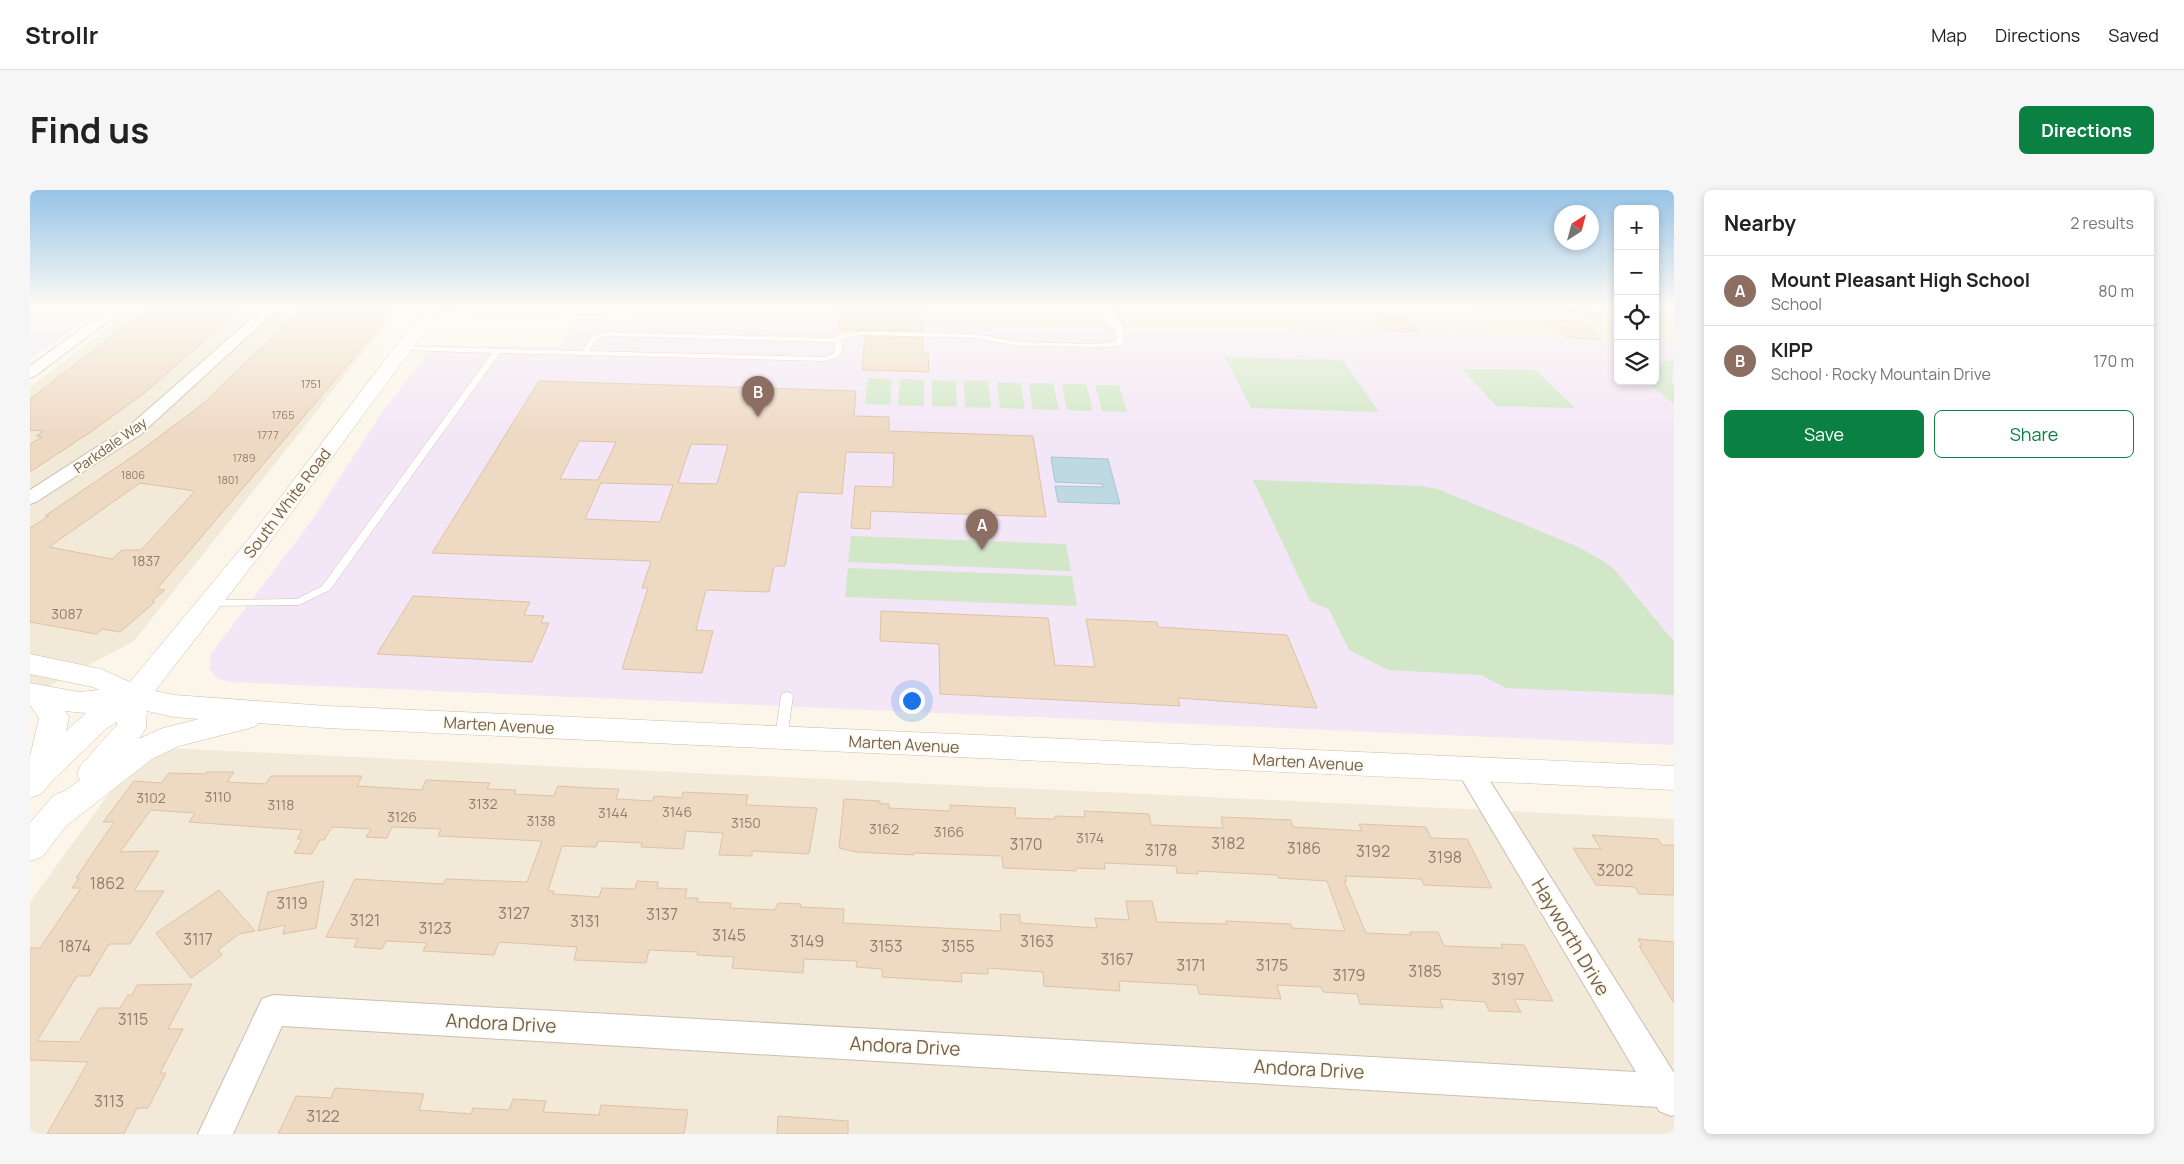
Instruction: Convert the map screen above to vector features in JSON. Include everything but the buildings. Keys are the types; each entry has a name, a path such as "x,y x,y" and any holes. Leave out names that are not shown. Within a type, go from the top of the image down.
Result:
{"street":[{"path":"30,373 63,349"},
{"name":"Parkdale Way","path":"30,498 134,430 225,349"},
{"name":"South White Road","path":"36,778 97,720 134,697 256,545 403,349"},
{"path":"30,664 100,679 134,697"},
{"path":"34,694 79,703 134,697"},
{"path":"34,694 54,717 36,778"},
{"path":"30,847 131,728 134,697"},
{"name":"Marten Avenue","path":"134,697 174,706 336,718 1674,778"},
{"path":"53,818 140,751 171,737 266,713"},
{"name":"Hayworth Drive","path":"1469,769 1671,1095"},
{"name":"Andora Drive","path":"215,1134 273,1010 1671,1095"}],"lane":[{"path":"454,349 824,359 834,357 838,349"},
{"path":"584,353 586,349"},
{"path":"210,603 299,602 326,588 498,350"},
{"path":"781,738 787,696"}],"shaded area":[{"path":"30,349 44,349 30,359"},
{"path":"80,349 366,349 134,641 30,696 30,387"},
{"path":"430,349 1614,349 1614,385 1659,385 1659,349 1674,349 1674,745 229,682 217,678 210,670 211,654 313,519 379,417"},
{"path":"143,747 1674,819 1674,1134 30,1134 30,902"}],"green space":[{"path":"1225,357 1343,360 1379,412 1251,408"},
{"path":"1674,358 1672,381 1674,386 1674,404 1650,385 1659,385 1659,364"},
{"path":"1462,369 1536,370 1575,408 1496,406"},
{"path":"868,378 892,379 890,405 865,404"},
{"path":"900,379 924,380 924,406 898,405"},
{"path":"932,380 956,381 957,407 932,406"},
{"path":"964,381 988,381 991,408 965,407"},
{"path":"997,382 1021,383 1025,409 1000,408"},
{"path":"1029,383 1053,383 1059,410 1033,409"},
{"path":"1062,384 1086,384 1093,411 1067,410"},
{"path":"1095,385 1119,385 1127,412 1102,411"},
{"path":"1253,480 1420,486 1438,489 1576,546 1602,560 1615,570 1674,642 1674,695 1506,688 1481,675 1388,670 1349,650 1329,609 1310,601"},
{"path":"851,536 1066,544 1071,571 848,562"},
{"path":"848,568 1072,576 1077,606 845,597"}],"water":[{"path":"1051,457 1108,459 1120,504 1058,502 1055,486 1103,487 1102,484 1055,482"}],"place":[{"name":"KIPP","path":"758,417"},
{"name":"Mount Pleasant High School","path":"982,550"}]}
